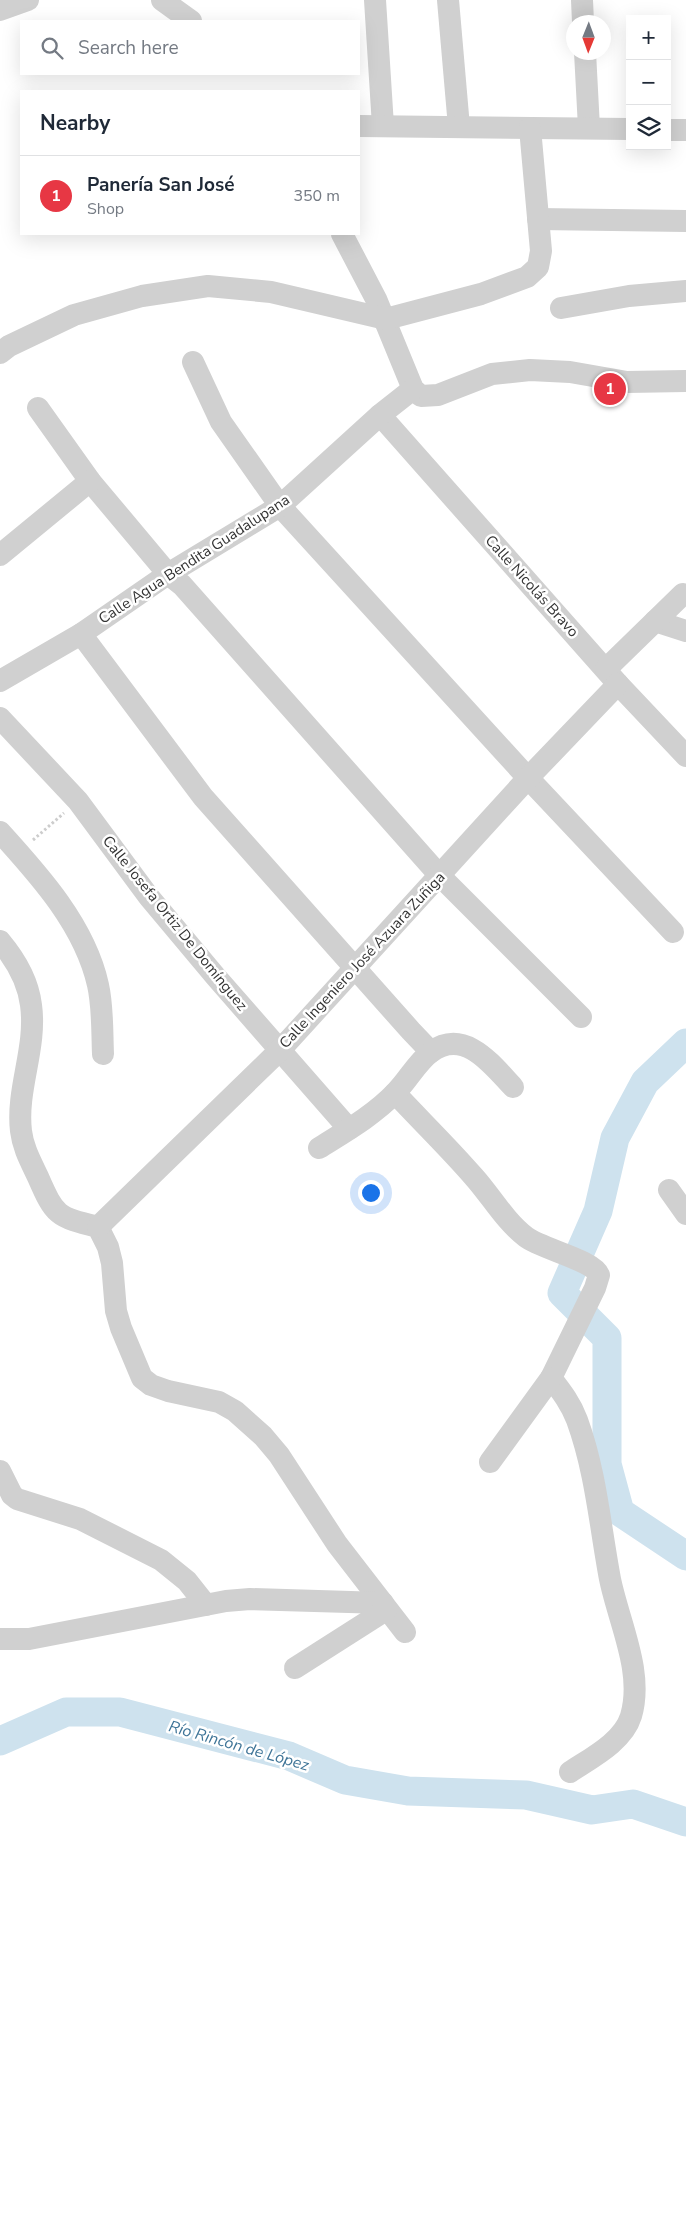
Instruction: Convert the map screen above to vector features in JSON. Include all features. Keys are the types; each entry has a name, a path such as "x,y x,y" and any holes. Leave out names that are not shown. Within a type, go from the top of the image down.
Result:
{"street":[{"path":"0,10 28,0"},
{"path":"162,0 190,20"},
{"path":"375,0 369,51 383,126"},
{"path":"448,0 459,127"},
{"path":"582,0 583,15"},
{"path":"585,60 589,128"},
{"path":"360,126 626,129"},
{"path":"0,353 9,346 74,316 142,296 208,286 271,292 386,319 481,294 527,276 538,267 541,252 530,128"},
{"path":"671,130 686,130"},
{"path":"538,219 686,222"},
{"path":"343,235 386,319 413,389 422,396 438,395 492,374 530,370 570,372 627,382 686,381"},
{"path":"561,308 629,296 686,291"},
{"path":"193,362 221,422 280,506 528,778 673,932"},
{"name":"Calle Agua Bendita Guadalupana","path":"0,681 81,634 168,574 280,506 380,415 413,389"},
{"path":"38,408 90,481 168,574 182,585 440,876 581,1017"},
{"name":"Calle Nicolás Bravo","path":"380,415 612,677 686,756"},
{"path":"0,555 90,481"},
{"name":"Calle Ingeniero José Azuara Zuñiga","path":"98,1228 281,1049 356,970 528,778 612,677 655,621 683,594"},
{"path":"655,621 686,631"},
{"path":"81,634 203,797 431,1052"},
{"name":"Calle Josefa Ortiz De Domínguez","path":"0,718 78,801 149,897 349,1129"},
{"path":"0,832 19,852 61,906 88,955 98,985 103,1054"},
{"path":"0,941 14,959 23,975 31,1005 31,1042 20,1114 20,1129 25,1152 54,1209 70,1220 98,1228 108,1247 112,1263 116,1311 142,1378 151,1385 168,1391 219,1402 234,1411 263,1436 279,1455 337,1544 405,1632"},
{"path":"319,1148 349,1129 395,1093 431,1052 458,1044 474,1049 486,1058 513,1088"},
{"path":"395,1093 474,1177 524,1236 554,1252 585,1263 598,1272 599,1275 595,1288 552,1378 490,1462"},
{"path":"669,1190 686,1214"},
{"path":"552,1378 572,1407 589,1457 610,1580 628,1646 635,1701 630,1719 623,1730 610,1744 570,1772"},
{"path":"0,1471 12,1495 17,1499 80,1519 162,1560 187,1581 206,1605"},
{"path":"0,1639 30,1639 206,1605 250,1599 385,1607"},
{"path":"295,1668 385,1607"}],"path":[{"path":"19,852 78,801"}],"waterway":[{"name":"Río Rincón de López","path":"686,1043 645,1082 615,1138 598,1211 562,1293 607,1338 607,1464 620,1512 686,1556"},
{"name":"Río Rincón de López","path":"0,1741 66,1712 120,1712 289,1756 345,1780 408,1791 526,1795 592,1810 633,1804 686,1822"}],"place":[{"name":"Panería San José","path":"610,389"}]}
